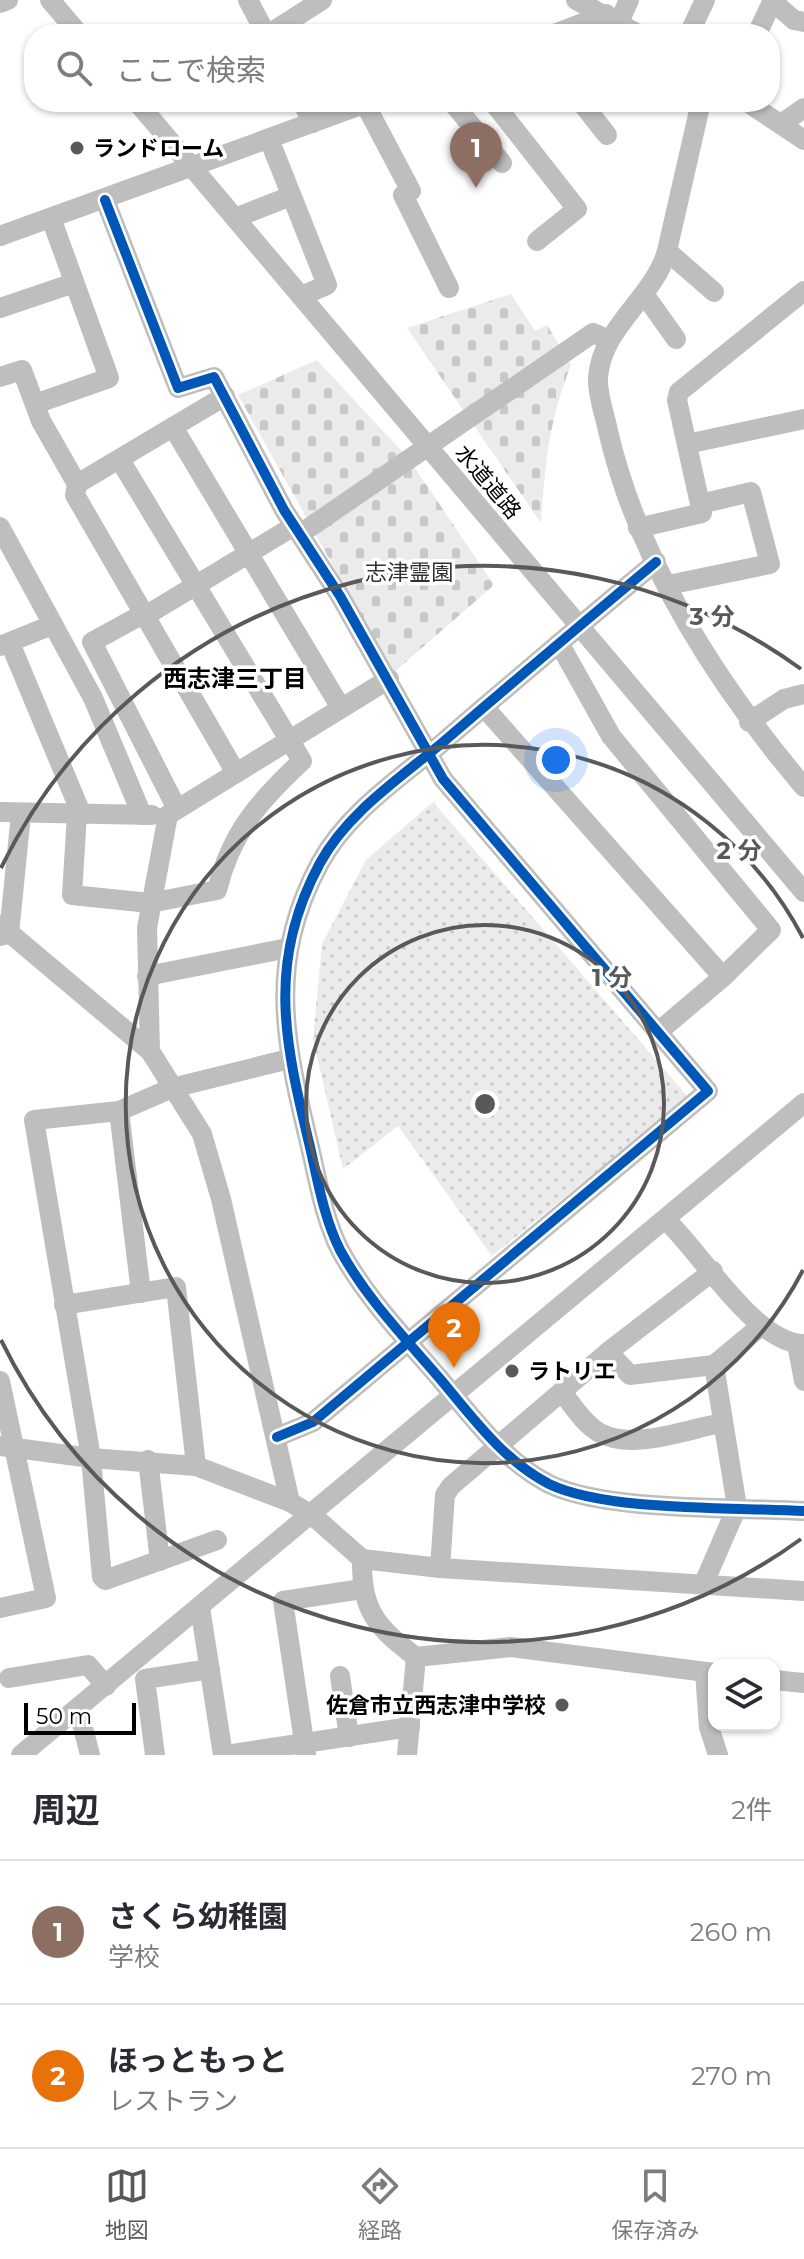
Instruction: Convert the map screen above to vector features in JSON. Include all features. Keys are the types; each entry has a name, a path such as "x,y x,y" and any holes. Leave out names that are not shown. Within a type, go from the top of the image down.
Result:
{"street":[{"path":"0,3 8,0"},
{"path":"50,0 70,24"},
{"path":"248,0 261,24"},
{"path":"283,24 322,0"},
{"path":"576,0 622,24"},
{"path":"590,24 612,18 629,0"},
{"path":"694,24 705,0"},
{"path":"761,24 772,0 794,20 804,22"},
{"path":"781,124 804,108"},
{"name":"水道道路","path":"146,112 804,892"},
{"path":"307,112 313,123"},
{"path":"0,236 343,112"},
{"path":"372,112 411,191 403,195 449,288"},
{"path":"460,112 502,163"},
{"path":"501,112 577,209 537,241"},
{"path":"589,112 607,135"},
{"path":"699,112 662,269 609,340 598,378 599,392 612,448 638,528 704,652 749,722 802,782"},
{"path":"762,112 804,140"},
{"path":"269,139 327,285 301,296"},
{"path":"235,218 291,196"},
{"path":"105,200 178,388 214,377 297,530 389,679 389,686 443,779 708,1091 313,1422 277,1437"},
{"path":"35,404 109,378 51,218"},
{"path":"667,251 714,292"},
{"path":"0,308 74,283"},
{"path":"638,528 702,513 677,400 679,392 804,291"},
{"path":"644,294 676,339"},
{"path":"150,1051 147,976 150,903 172,811 92,642 249,553 297,530 428,447 593,333 609,340"},
{"path":"0,377 22,370 41,421 77,484 75,495 236,773"},
{"path":"77,484 225,396"},
{"path":"687,444 804,419"},
{"path":"173,427 341,708"},
{"path":"52,625 5,644 79,814 72,895 150,903 217,890 226,855 261,799 302,761 120,460"},
{"path":"668,585 770,564 751,492 700,504"},
{"path":"0,527 93,698 142,815"},
{"path":"656,562 368,805 323,857 297,914 288,948 283,1001 289,1059 327,1216 338,1246 353,1272 409,1342 499,1447 540,1479 598,1499 804,1511"},
{"path":"559,643 611,736 771,930 723,977 658,1032"},
{"path":"290,1502 209,1149 150,1051 3,931 6,809 142,815 172,811 389,679"},
{"path":"749,722 784,699 804,694"},
{"path":"484,707 723,977"},
{"path":"147,976 288,948"},
{"path":"217,1540 105,1580 102,1577 91,1458 34,1120 119,1111 172,1088 289,1059"},
{"path":"21,1755 804,1103"},
{"path":"119,1111 141,1293"},
{"path":"665,1219 761,1326 801,1344 804,1381"},
{"path":"440,1568 445,1495 608,1352 713,1271"},
{"path":"64,1305 176,1287 196,1466"},
{"path":"608,1352 630,1375 714,1365 761,1326"},
{"path":"704,1583 737,1507 714,1365"},
{"path":"0,1381 7,1447 46,1598 0,1608"},
{"path":"562,1392 588,1424 614,1438 636,1439 722,1423"},
{"path":"7,1447 91,1458 196,1466 290,1502 312,1515 362,1559 440,1568 804,1591"},
{"path":"148,1460 160,1561"},
{"path":"362,1559 362,1589 370,1612 388,1636 416,1657 511,1647 708,1672"},
{"path":"305,1750 283,1601 362,1589"},
{"path":"200,1607 225,1755 305,1750 349,1737 410,1727"},
{"path":"407,1755 416,1657"},
{"path":"9,1678 88,1665 106,1686"},
{"path":"155,1755 145,1679 210,1669"},
{"path":"340,1676 349,1737"},
{"path":"780,1681 804,1683"},
{"path":"78,1708 90,1755"},
{"path":"710,1731 718,1755"}],"green space":[{"path":"511,294 535,331 547,325 571,365 549,442 541,523 407,328"},
{"name":"志津霊園","path":"317,360 409,459 494,585 393,673 238,395"},
{"path":"433,802 688,1097 492,1256 398,1126 343,1169 313,1039 322,944 366,860"}],"cycle path":[{"path":"105,200 178,388 214,377 284,510 340,596 443,779 708,1091 313,1422 277,1437"},
{"path":"656,562 375,797 331,845 303,900 292,935 285,1004 293,1073 322,1200 340,1250 387,1318 503,1451 549,1484 604,1499 637,1504 804,1511"}],"place":[{"name":"ランドローム","path":"77,148"},
{"name":"さくら幼稚園","path":"476,188"},
{"name":"ほっともっと","path":"454,1368"},
{"name":"ラトリエ","path":"512,1371"},
{"name":"佐倉市立西志津中学校","path":"562,1705"}],"district":[{"name":"西志津三丁目","path":"235,678"}]}
